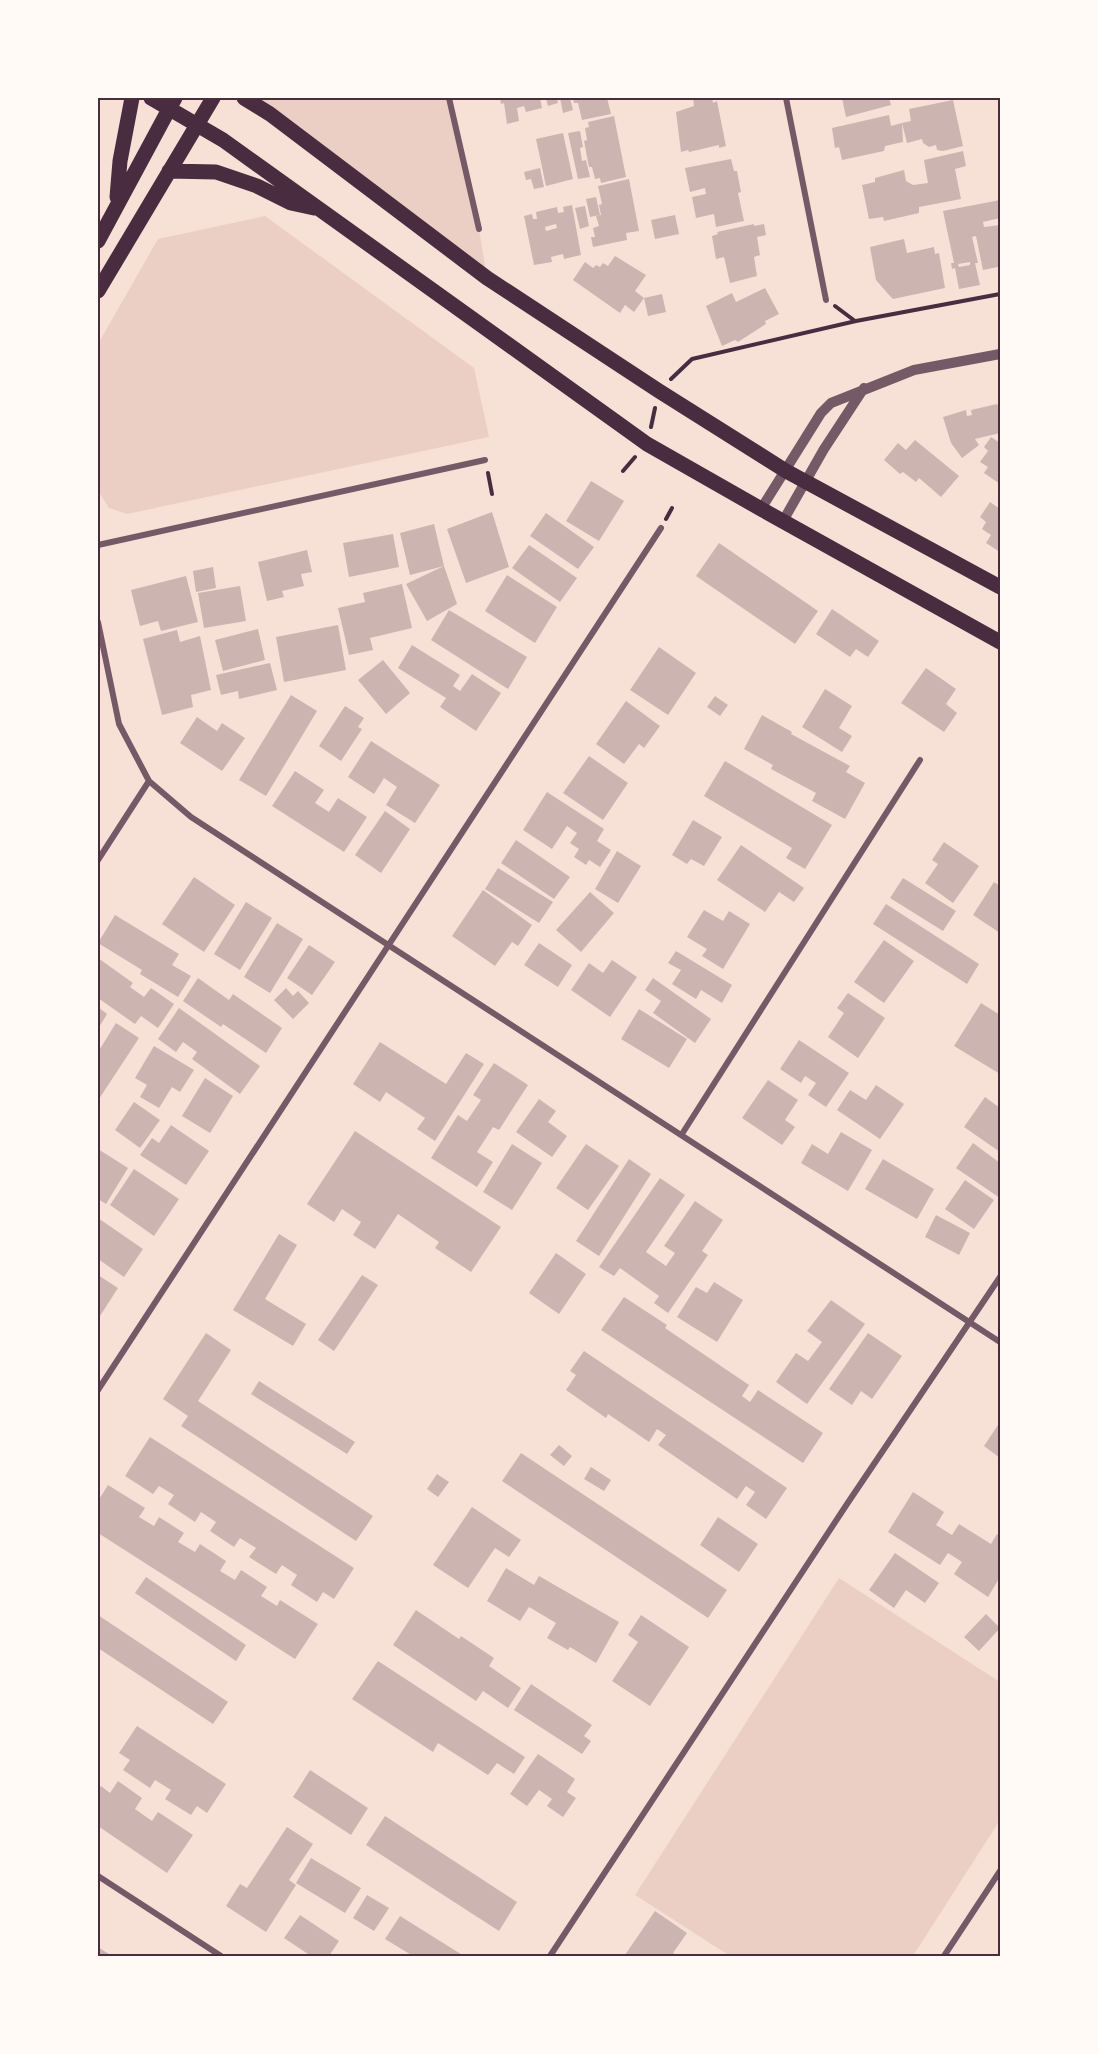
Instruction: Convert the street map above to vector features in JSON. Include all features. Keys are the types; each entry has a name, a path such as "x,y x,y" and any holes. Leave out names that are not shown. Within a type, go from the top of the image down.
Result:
{"main road":[{"path":"117,203 120,161 132,98"},
{"path":"151,98 172,103 196,125 224,140 647,444 1000,642"},
{"path":"98,291 213,98"},
{"path":"244,98 270,114 487,278 659,391 786,471 1000,587"},
{"path":"269,98 270,114"},
{"path":"98,241 172,103"},
{"path":"169,171 216,172 256,186 291,203 320,209"}],"street":[{"path":"449,98 479,229"},
{"path":"786,98 826,300"},
{"path":"761,510 821,413 831,403 914,370 1000,354"},
{"path":"783,521 824,449 864,388"},
{"path":"98,545 485,460"},
{"path":"98,1390 661,528"},
{"path":"98,622 120,724 149,781 191,817 1000,1342"},
{"path":"682,1134 920,760"},
{"path":"98,860 149,781"},
{"path":"550,1956 847,1504 1000,1277"},
{"path":"944,1956 1000,1871"},
{"path":"98,1876 221,1956"}],"path":[{"path":"659,391 692,359 856,321 1000,294"},
{"path":"826,300 856,321"},
{"path":"485,460 492,494"}],"shaded area":[{"path":"244,98 449,98 479,229 487,278"},
{"path":"265,216 474,368 489,437 127,514 109,508 100,494 98,483 98,344 158,239"},
{"path":"839,1578 1000,1682 1000,1820 913,1956 730,1956 635,1895"}],"building":[{"path":"500,98 540,98 542,108 526,112 524,106 517,108 519,121 507,124 504,103 501,104"},
{"path":"546,98 557,98 558,103 548,106"},
{"path":"560,98 570,98 573,110 563,113"},
{"path":"573,98 607,98 611,114 582,120 578,103 574,103"},
{"path":"693,98 712,98 713,103 717,101 726,146 719,148 719,145 681,152 676,112 694,106"},
{"path":"842,98 889,98 891,105 846,117"},
{"path":"953,100 963,146 943,151 937,150 936,145 929,147 923,143 922,139 907,143 902,123 911,121 909,109"},
{"path":"889,115 891,126 902,123 903,142 885,146 884,151 842,160 839,147 835,148 832,128"},
{"path":"614,116 626,177 601,183 600,178 595,179 592,167 589,167 584,141 587,140 585,128 589,127 588,122"},
{"path":"580,131 583,147 580,148 582,161 586,160 590,177 578,179 568,133"},
{"path":"563,133 573,179 546,186 536,139"},
{"path":"963,151 966,166 955,169 961,199 919,207 919,213 884,221 883,217 869,219 862,185 875,182 875,178 904,170 906,181 913,185 928,183 924,160"},
{"path":"731,159 734,171 737,171 741,192 738,193 744,221 716,227 714,214 696,218 692,197 706,194 705,188 690,192 685,168"},
{"path":"540,168 544,187 534,189 531,179 526,180 524,172"},
{"path":"629,179 639,231 626,233 627,240 593,247 591,237 595,237 593,228 599,226 596,216 601,215 599,205 602,204 598,186"},
{"path":"596,197 600,215 590,217 586,199"},
{"path":"1000,200 1000,218 983,222 984,227 1000,225 1000,273 998,267 983,270 976,236 972,237 980,285 959,289 955,268 952,269 951,263 954,263 943,211","holes":["970,262 970,265 959,267 958,264"]},
{"path":"572,205 581,255 564,259 563,254 551,257 552,262 534,265 524,216 532,214 533,219 537,219 536,212 557,207 558,213 564,212 563,207","holes":["556,224 557,228 546,231 545,227"]},
{"path":"585,206 589,226 580,229 575,208"},
{"path":"675,215 679,234 655,239 651,220"},
{"path":"754,224 754,226 764,224 766,235 757,237 760,255 754,257 757,276 730,283 724,257 716,259 712,236 718,234 717,232"},
{"path":"904,239 907,253 934,247 935,254 939,253 945,288 893,299 876,280 870,247"},
{"path":"615,256 646,275 635,291 644,298 634,312 625,305 620,313 573,280 585,262 593,268 596,265 600,267 603,263 608,266"},
{"path":"765,288 779,314 765,321 766,324 738,342 735,340 722,346 706,306 732,293 736,302"},
{"path":"662,294 666,312 648,316 644,298"},
{"path":"997,404 1000,409 1000,433 975,439 979,445 962,458 951,443 943,417 966,410 967,416 972,415 971,410"},
{"path":"991,437 1000,443 1000,484 984,473 988,467 980,462 988,451 984,447"},
{"path":"915,440 959,476 941,497 919,478 916,482 903,472 900,474 884,460 898,443 906,450"},
{"path":"591,481 624,501 599,541 566,521"},
{"path":"990,502 1000,509 1000,552 986,543 991,535 982,529 986,522 980,517"},
{"path":"492,512 509,567 466,583 447,529"},
{"path":"546,513 594,547 578,569 530,536"},
{"path":"434,524 444,566 410,575 400,533"},
{"path":"393,534 399,567 349,577 343,543"},
{"path":"719,543 818,611 795,644 696,576"},
{"path":"529,545 577,578 560,602 512,568"},
{"path":"307,550 312,572 301,574 304,586 282,591 284,597 267,601 258,562"},
{"path":"444,566 457,604 427,621 406,584"},
{"path":"213,567 216,588 196,592 193,571"},
{"path":"507,575 557,607 535,643 485,611"},
{"path":"186,576 198,622 161,631 158,621 140,626 131,590"},
{"path":"402,584 412,628 370,638 373,650 349,655 338,608 365,602 363,593"},
{"path":"240,586 246,621 204,628 198,593"},
{"path":"832,609 879,641 868,657 856,649 850,657 816,634"},
{"path":"449,610 527,657 508,689 431,640"},
{"path":"338,625 346,670 284,682 276,637"},
{"path":"258,629 265,660 223,671 215,640"},
{"path":"177,630 180,642 200,636 211,690 191,695 193,707 162,715 143,639"},
{"path":"412,645 460,675 453,686 460,691 472,674 501,693 476,731 440,707 446,698 398,668"},
{"path":"659,647 696,673 668,715 630,690"},
{"path":"383,660 410,693 386,714 358,680"},
{"path":"270,663 277,690 239,699 238,691 221,695 216,675"},
{"path":"926,668 956,689 946,704 957,713 944,732 901,703"},
{"path":"825,689 852,706 839,728 852,736 842,752 802,727"},
{"path":"291,695 317,711 266,796 239,780"},
{"path":"715,696 728,705 720,716 707,707"},
{"path":"626,701 660,726 644,748 639,744 624,764 596,744"},
{"path":"345,706 364,718 358,727 362,729 341,761 319,746"},
{"path":"762,715 792,732 791,734 850,766 846,772 865,783 845,819 812,801 816,793 771,769 773,765 744,749"},
{"path":"197,717 217,731 222,723 245,738 222,771 180,743"},
{"path":"371,741 440,785 415,823 386,805 397,787 384,778 374,794 348,777"},
{"path":"589,756 628,783 603,820 563,793"},
{"path":"725,761 832,825 805,869 786,858 792,848 704,796"},
{"path":"295,771 324,790 315,803 329,812 338,798 367,817 344,852 272,806"},
{"path":"547,792 604,829 597,841 611,850 600,867 589,860 586,865 574,857 579,849 570,843 577,833 567,826 552,849 523,830"},
{"path":"385,811 410,829 381,873 355,855"},
{"path":"693,820 722,837 704,866 691,859 687,864 672,855"},
{"path":"516,840 570,877 554,899 501,863"},
{"path":"944,842 979,866 953,903 925,883 938,864 932,860"},
{"path":"741,845 804,888 794,902 779,892 765,912 717,880"},
{"path":"617,851 641,866 618,903 595,889"},
{"path":"498,868 553,902 539,923 485,889"},
{"path":"194,877 235,905 204,952 162,924"},
{"path":"903,878 956,911 943,931 890,898"},
{"path":"994,882 1000,886 1000,933 973,915"},
{"path":"483,890 532,925 518,946 512,942 495,966 452,936"},
{"path":"590,892 614,913 581,952 556,930"},
{"path":"246,902 272,918 240,970 214,954"},
{"path":"886,904 979,964 967,984 873,924"},
{"path":"704,910 723,921 729,911 750,924 723,969 702,956 707,949 687,937"},
{"path":"115,915 179,954 172,965 191,976 178,997 140,974 142,970 98,943"},
{"path":"277,923 303,939 270,993 244,977"},
{"path":"884,940 914,961 884,1003 854,982"},
{"path":"539,943 572,965 558,987 524,965"},
{"path":"309,945 335,962 312,995 287,978"},
{"path":"676,951 732,985 722,1003 701,990 696,999 672,984 681,970 668,963"},
{"path":"98,958 133,983 130,987 144,997 151,988 174,1004 158,1028 141,1016 135,1024 98,998"},
{"path":"612,960 637,977 610,1017 571,990 589,963 603,973"},
{"path":"198,978 229,1000 233,994 282,1028 266,1053 223,1024 221,1027 183,1001"},
{"path":"653,978 711,1019 695,1043 653,1013 661,1001 645,990"},
{"path":"286,988 293,996 298,991 309,1003 293,1019 274,1000"},
{"path":"848,993 885,1018 858,1058 828,1037 844,1013 837,1008"},
{"path":"981,1003 1000,1015 1000,1074 954,1046"},
{"path":"98,1007 107,1014 98,1029"},
{"path":"179,1008 260,1066 240,1094 192,1059 197,1052 183,1042 176,1052 158,1039"},
{"path":"639,1009 687,1039 669,1068 621,1039"},
{"path":"116,1023 139,1038 99,1099 98,1052"},
{"path":"799,1040 849,1073 826,1107 808,1095 816,1083 805,1076 801,1083 780,1069"},
{"path":"380,1042 446,1084 466,1053 484,1064 435,1141 417,1129 425,1118 386,1092 380,1102 353,1084"},
{"path":"154,1046 194,1070 180,1092 172,1087 159,1108 140,1097 147,1085 135,1078"},
{"path":"494,1063 528,1085 499,1130 493,1127 477,1152 493,1162 477,1187 431,1158 458,1115 467,1121 481,1100 473,1095"},
{"path":"205,1078 233,1096 210,1133 182,1116"},
{"path":"768,1080 798,1100 785,1120 795,1127 782,1145 742,1118"},
{"path":"876,1085 904,1104 880,1139 837,1110 850,1090 866,1100"},
{"path":"985,1097 1000,1108 1000,1152 964,1127"},
{"path":"539,1099 556,1111 548,1122 567,1136 552,1157 516,1132"},
{"path":"134,1102 160,1120 140,1148 115,1130"},
{"path":"171,1125 209,1151 186,1185 140,1155 152,1138 159,1143"},
{"path":"355,1131 501,1227 471,1272 435,1248 439,1242 398,1214 375,1249 353,1235 361,1222 342,1209 334,1222 307,1204"},
{"path":"841,1132 872,1150 848,1191 801,1163 812,1144 828,1154"},
{"path":"973,1143 1000,1163 1000,1198 956,1168"},
{"path":"512,1144 542,1163 512,1210 483,1192"},
{"path":"586,1144 619,1166 588,1210 556,1188"},
{"path":"98,1149 128,1168 106,1204 98,1199"},
{"path":"629,1159 651,1174 599,1256 576,1241"},
{"path":"883,1159 934,1189 917,1219 865,1189"},
{"path":"134,1169 179,1199 154,1236 110,1205"},
{"path":"660,1178 685,1195 646,1252 666,1266 675,1253 664,1246 695,1201 723,1220 702,1251 708,1255 668,1313 654,1303 659,1296 620,1268 614,1276 599,1267"},
{"path":"965,1180 994,1200 974,1229 945,1209"},
{"path":"936,1215 970,1233 959,1255 925,1237"},
{"path":"98,1218 143,1249 124,1277 98,1259"},
{"path":"279,1234 297,1245 265,1299 306,1324 293,1346 233,1310"},
{"path":"556,1253 586,1274 559,1314 529,1293"},
{"path":"98,1275 118,1288 100,1316 98,1314"},
{"path":"362,1275 378,1285 334,1351 318,1340"},
{"path":"714,1282 743,1300 717,1342 677,1317 696,1287 707,1293"},
{"path":"624,1297 667,1325 665,1328 749,1385 742,1396 750,1402 758,1390 823,1433 803,1463 601,1330"},
{"path":"831,1300 865,1324 807,1404 776,1382 796,1353 808,1361 822,1342 807,1331"},
{"path":"206,1333 231,1350 198,1401 373,1516 356,1541 181,1426 188,1416 163,1399"},
{"path":"868,1333 902,1356 872,1399 861,1391 852,1405 829,1389"},
{"path":"584,1351 787,1488 766,1519 746,1505 755,1492 746,1486 737,1499 658,1445 666,1435 657,1429 649,1442 608,1414 606,1418 566,1390 576,1375 570,1371"},
{"path":"259,1381 355,1442 347,1454 251,1394"},
{"path":"1000,1422 1000,1458 984,1446"},
{"path":"150,1437 354,1568 334,1599 323,1592 317,1602 291,1585 297,1575 282,1565 276,1574 249,1557 256,1548 240,1538 234,1547 210,1531 216,1522 201,1512 195,1522 168,1504 174,1495 159,1486 153,1494 125,1476"},
{"path":"559,1445 572,1456 564,1466 550,1455"},
{"path":"521,1453 727,1590 708,1618 502,1481"},
{"path":"591,1467 611,1480 604,1491 584,1479"},
{"path":"437,1474 449,1482 438,1497 427,1489"},
{"path":"108,1485 145,1508 139,1517 154,1526 159,1517 184,1533 178,1542 195,1552 200,1544 226,1561 220,1571 235,1580 241,1570 267,1587 261,1596 277,1606 280,1600 318,1624 295,1659 98,1533 98,1501"},
{"path":"913,1492 944,1512 936,1525 952,1535 959,1524 991,1544 997,1534 1000,1537 1000,1577 988,1597 954,1574 962,1562 948,1553 940,1565 888,1532"},
{"path":"472,1507 521,1540 509,1557 495,1548 468,1588 433,1565"},
{"path":"718,1517 758,1544 739,1572 700,1545"},
{"path":"895,1553 939,1583 925,1603 906,1590 894,1608 869,1590"},
{"path":"506,1568 534,1585 539,1576 619,1622 596,1663 570,1647 568,1650 547,1638 556,1623 529,1607 520,1621 487,1601"},
{"path":"146,1577 246,1645 236,1661 135,1593"},
{"path":"416,1610 459,1639 461,1636 494,1658 489,1666 521,1688 508,1708 483,1691 476,1701 393,1645"},
{"path":"986,1614 1000,1628 979,1651 964,1637"},
{"path":"98,1615 228,1702 213,1724 98,1648"},
{"path":"641,1615 689,1647 650,1706 612,1681 638,1642 628,1635"},
{"path":"378,1661 525,1757 514,1774 497,1763 488,1775 438,1743 433,1752 352,1699"},
{"path":"531,1684 592,1725 584,1736 591,1741 582,1754 514,1710"},
{"path":"137,1726 226,1784 207,1813 197,1806 191,1815 165,1799 171,1790 155,1780 150,1788 123,1770 130,1760 119,1753"},
{"path":"538,1754 575,1779 567,1792 576,1798 563,1817 547,1806 552,1799 539,1790 527,1806 510,1794"},
{"path":"310,1770 368,1808 351,1835 293,1797"},
{"path":"118,1781 142,1798 135,1809 152,1821 158,1812 193,1835 167,1873 98,1826 98,1791 101,1786 110,1793"},
{"path":"385,1816 517,1902 499,1931 366,1845"},
{"path":"287,1827 313,1844 289,1880 296,1885 266,1932 226,1906 240,1884 247,1888"},
{"path":"311,1858 361,1888 345,1913 296,1883"},
{"path":"367,1895 389,1908 374,1931 353,1918"},
{"path":"655,1911 687,1933 673,1953 678,1956 625,1955"},
{"path":"300,1915 339,1941 329,1956 311,1956 284,1938"},
{"path":"400,1916 464,1956 413,1956 385,1939"},
{"path":"98,1947 112,1956 98,1956"}]}
